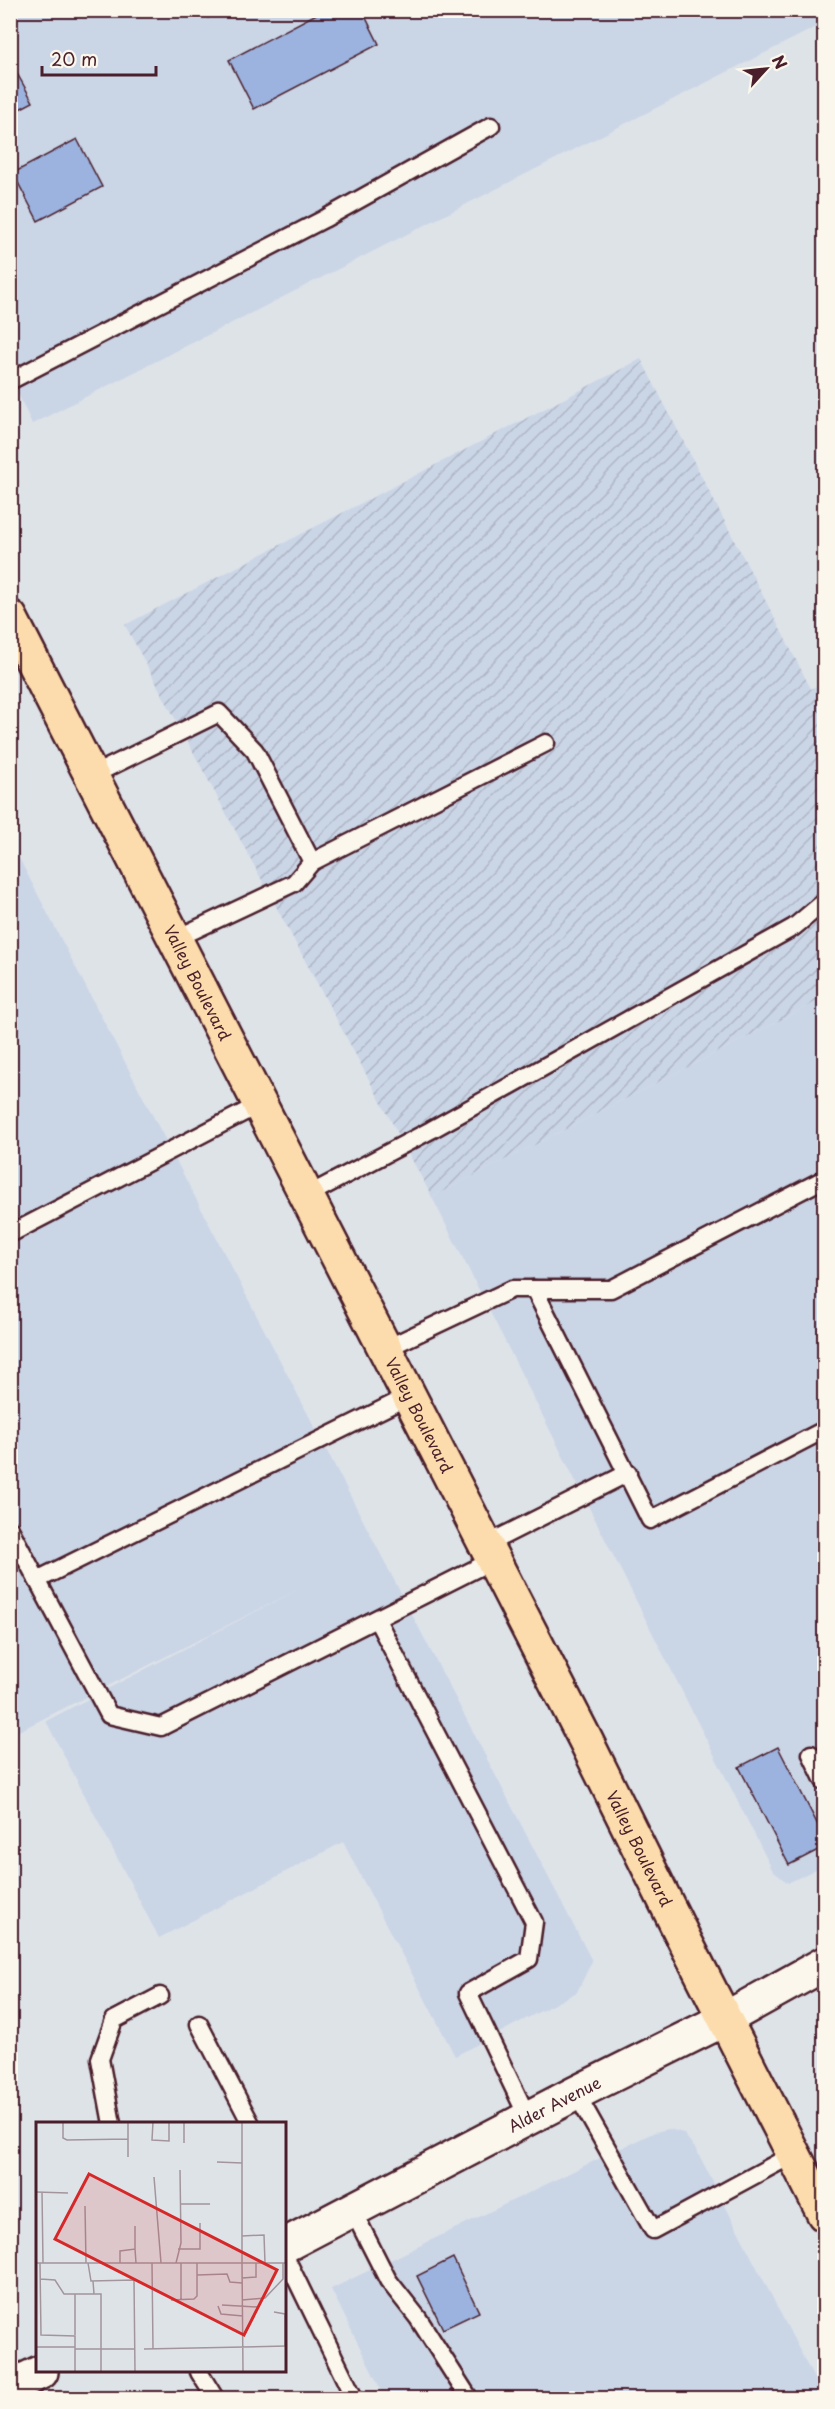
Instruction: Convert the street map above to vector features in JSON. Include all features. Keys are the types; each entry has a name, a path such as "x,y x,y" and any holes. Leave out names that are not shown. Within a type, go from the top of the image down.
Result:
{"main road":[{"name":"Valley Boulevard","path":"10,617 825,2214"}],"street":[{"name":"Alder Avenue","path":"286,2243 576,2093 725,2019 825,1964"},
{"path":"10,2387 39,2373"}],"lane":[{"path":"10,381 324,219 491,126"},
{"path":"92,776 219,713 255,751 312,862"},
{"path":"175,939 294,883 312,862 546,743"},
{"path":"306,1196 431,1130 794,927 825,902"},
{"path":"10,1234 260,1104"},
{"path":"385,1349 512,1289 611,1289 825,1179"},
{"path":"534,1289 651,1520 825,1430"},
{"path":"37,1580 409,1396"},
{"path":"10,1529 109,1715 161,1727 376,1620 628,1473"},
{"path":"376,1620 534,1922 530,1959 468,1993 528,2118"},
{"path":"811,1754 825,1781"},
{"path":"112,2122 100,2059 114,2020 160,1996"},
{"path":"199,2024 249,2122"},
{"path":"576,2093 653,2230 794,2154"},
{"path":"352,2210 388,2280 418,2318 469,2398"},
{"path":"286,2258 354,2398"},
{"path":"200,2373 215,2398"}],"shaded area":[{"path":"824,10 824,23 32,424 10,376 10,11"},
{"path":"641,359 811,689 824,682 824,998 432,1197 125,625"},
{"path":"10,841 592,1961 577,1992 455,2056 343,1842 159,1938 46,1721 299,1589 11,1735"},
{"path":"824,998 824,1865 788,1883 773,1871 432,1197"},
{"path":"669,2129 683,2133 697,2151 824,2398 385,2398 331,2289 655,2132"}],"building":[{"path":"204,10 222,10 208,18"},
{"path":"324,10 362,10 379,44 254,109 229,60"},
{"path":"10,61 33,102 10,114"},
{"path":"77,139 102,187 38,221 13,173"},
{"path":"778,1747 824,1837 824,1847 789,1865 739,1767"},
{"path":"453,2258 479,2312 443,2329 417,2276"}]}
